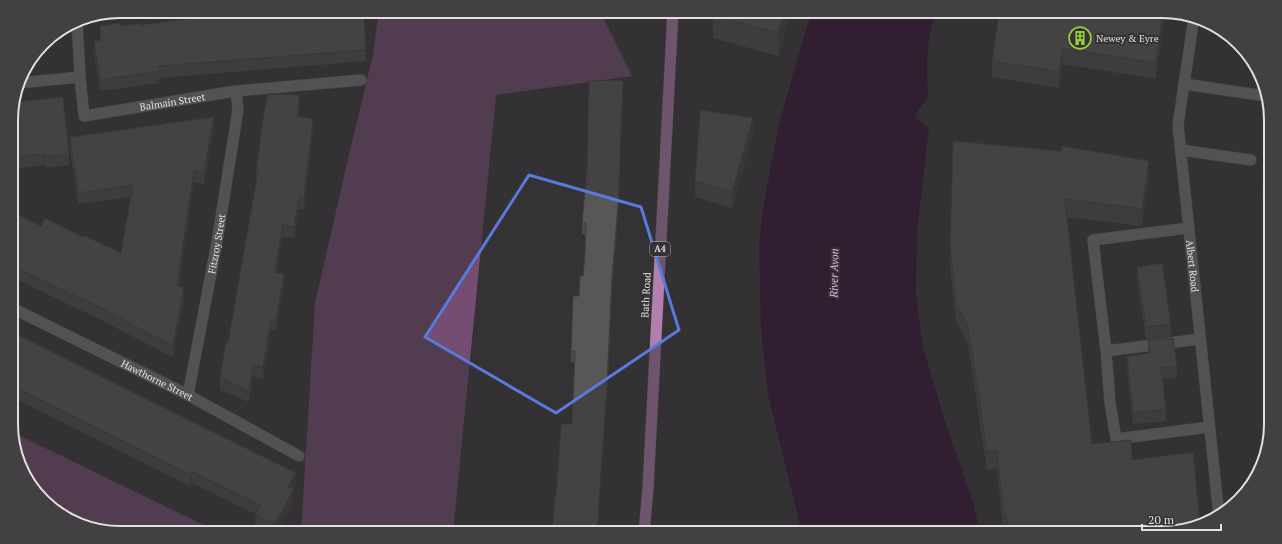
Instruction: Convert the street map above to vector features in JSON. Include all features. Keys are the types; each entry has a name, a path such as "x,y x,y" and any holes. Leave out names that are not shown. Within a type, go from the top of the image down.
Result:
{"highway":[{"name":"Bath Road","path":"645,526 648,488 673,18"}],"street":[{"name":"Albert Road","path":"1193,23 1178,125 1218,509"},
{"path":"25,82 80,78 77,28"},
{"name":"Balmain Street","path":"80,78 84,116 236,91 361,80"},
{"path":"1184,84 1261,95"},
{"name":"Fitzroy Street","path":"188,395 238,110 236,91"},
{"path":"1181,150 1251,160"},
{"path":"1188,228 1093,240 1106,351 1110,403 1116,439 1209,427"},
{"name":"Hawthorne Street","path":"18,311 188,395 299,456"},
{"path":"1106,351 1200,339"}],"highlighted area":[{"path":"529,175 641,207 679,330 556,413 425,337"}],"shaded area":[{"path":"378,18 603,18 632,76 496,95 454,526 301,526 315,303 373,55"},
{"path":"19,435 206,526 120,526 93,523 81,518 58,505 39,486 21,451"}],"water":[{"name":"River Avon","path":"810,18 934,18 930,32 927,64 928,98 919,109 915,118 929,128 917,232 916,295 923,347 943,415 974,505 978,526 800,526 768,395 761,330 759,248 762,214 778,128"}],"building":[{"path":"364,18 366,50 159,66 159,71 100,80 94,41 101,40 100,26 121,23 121,26 140,23 140,25 186,19"},
{"path":"724,18 782,18 778,33"},
{"name":"Newey & Eyre","path":"998,18 1162,18 1156,63 1063,48 1059,72 992,61"},
{"path":"589,80 623,81 618,205 612,277 607,384 597,526 553,526 561,424 572,424 575,351 571,351 573,296 579,296 580,276 583,276 586,223 582,223 587,167"},
{"path":"268,94 300,95 297,116 313,119 304,198 299,197 294,227 283,225 275,272 284,274 276,320 271,319 263,367 253,366 249,391 220,378 226,342 228,342 258,172 256,172 264,112"},
{"path":"63,97 69,154 45,157 45,154 18,156 18,113 20,101"},
{"path":"700,110 753,118 732,192 695,181"},
{"path":"214,117 204,172 194,171 177,285 184,288 173,346 99,307 18,269 18,214 41,226 45,218 83,237 83,235 121,253 133,185 78,193 70,137"},
{"path":"953,141 1061,151 1062,146 1149,161 1142,209 1065,199 1092,444 1131,440 1132,460 1193,452 1200,519 1169,526 1009,526 1003,509 997,451 987,452 968,327 956,303 950,246"},
{"path":"1264,175 1264,189 1262,189"},
{"path":"1162,263 1171,324 1146,327 1137,267"},
{"path":"18,335 296,473 288,487 294,489 275,524 255,515 260,505 192,472 190,475 18,389"},
{"path":"1173,338 1177,366 1161,368 1166,409 1133,413 1127,356 1150,353 1148,341"}],"place":[{"name":"Newey & Eyre","path":"1080,38"}]}
